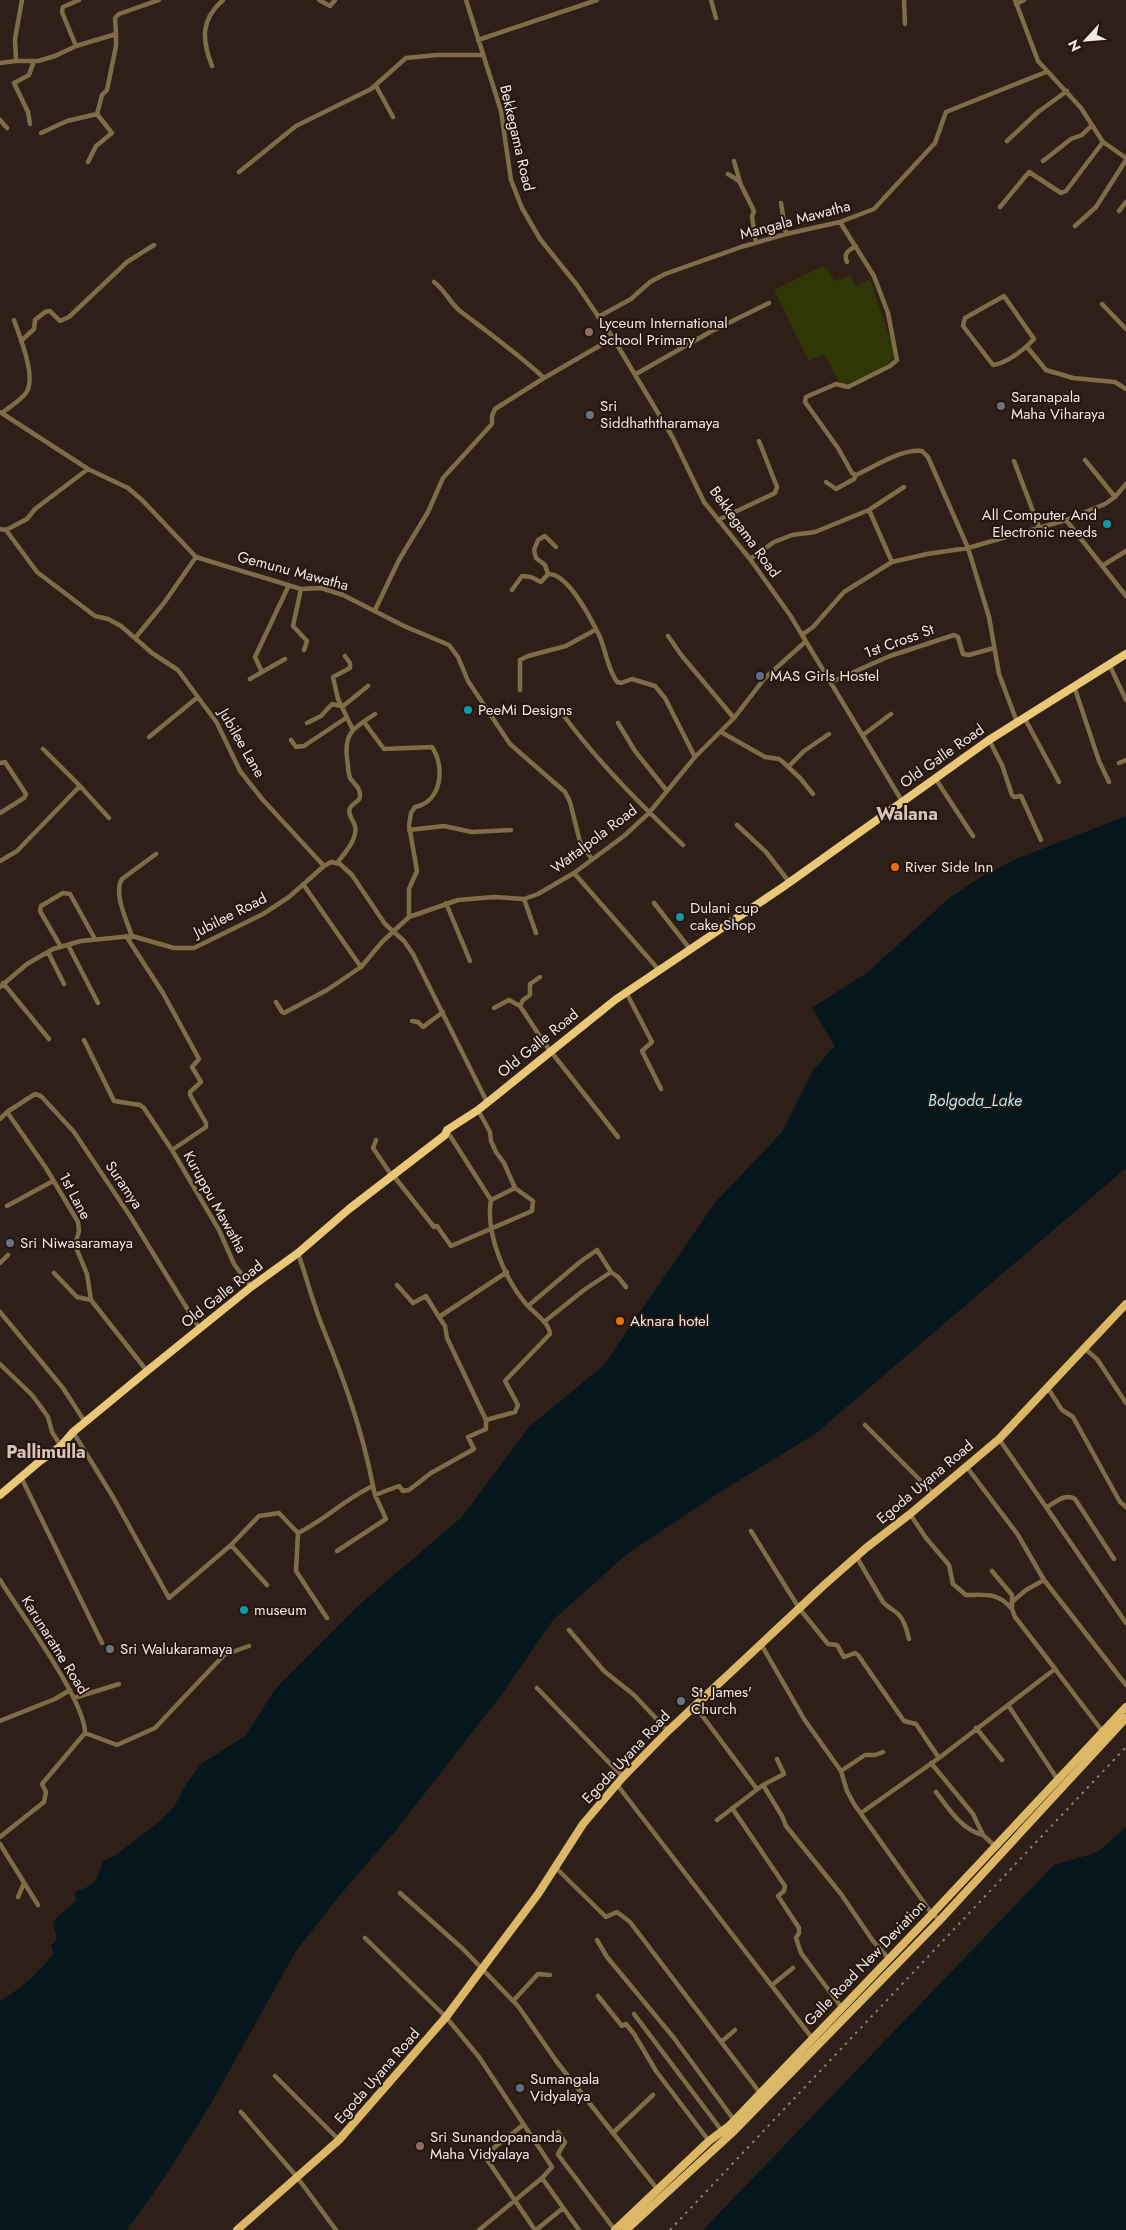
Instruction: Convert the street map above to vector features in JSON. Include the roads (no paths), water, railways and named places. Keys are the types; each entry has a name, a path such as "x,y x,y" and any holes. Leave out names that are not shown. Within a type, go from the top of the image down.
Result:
{"highway":[{"name":"Old Galle Road","path":"0,1495 61,1446 73,1432 199,1328 298,1253 445,1135 447,1130 478,1110 590,1019 659,970 790,883 989,740 1126,654"}],"main road":[{"name":"Egoda Uyana Road","path":"237,2230 339,2140 446,2017 513,1929 583,1824 668,1731 856,1556 910,1514 999,1439 1126,1304"},
{"name":"Galle Road New Deviation","path":"615,2230 709,2141 734,2120 996,1847 1126,1707"},
{"name":"Galle Road New Deviation","path":"626,2230 734,2131 940,1920 1126,1718"}],"street":[{"path":"16,61 15,39 22,0"},
{"path":"76,46 62,12 63,7 79,0"},
{"path":"97,114 102,95 107,90 116,46 115,18 119,14 159,0"},
{"path":"212,66 205,48 204,33 212,10 223,0"},
{"path":"319,0 330,6 335,0"},
{"name":"Bekkegama Road","path":"466,0 500,111 511,180 522,208 540,239 598,317 636,374 673,438 704,502 750,559 790,615 902,801"},
{"path":"478,40 597,0"},
{"path":"711,0 716,18"},
{"path":"904,0 904,24"},
{"path":"1024,0 1015,2 1038,61 1046,72 1067,91 1081,108 1091,126 1104,142 1126,159 1096,206 1075,226"},
{"path":"0,63 34,61 55,56 76,46 116,34"},
{"path":"239,172 251,164 275,141 296,126 376,86 406,58 420,55 482,55"},
{"path":"30,124 28,112 14,83 29,75 34,61"},
{"name":"Mangala Mawatha","path":"598,317 631,299 659,276 756,243 840,222 869,212 878,205 935,143 946,112 1046,72"},
{"path":"376,86 392,117"},
{"path":"1007,141 1038,112 1067,91"},
{"path":"41,133 67,121 97,114"},
{"path":"88,162 96,146 112,133 97,114"},
{"path":"0,120 7,128"},
{"path":"1043,161 1071,139 1082,135 1091,126"},
{"path":"1000,207 1029,172 1061,193 1066,191 1104,142"},
{"path":"734,160 740,183 754,211 752,217 756,243"},
{"path":"728,174 740,183"},
{"path":"1119,211 1126,202"},
{"path":"781,203 786,234"},
{"path":"840,222 874,276 888,313 897,360 890,366 848,387 836,384 806,397 805,402 838,448 852,473 856,475"},
{"path":"21,341 34,329 36,320 45,312 50,311 60,321 69,317 127,262 154,245"},
{"path":"847,262 845,257 847,252 856,246"},
{"path":"434,282 444,290 459,310 507,346 544,378"},
{"path":"1004,296 1013,306 1034,340 1027,347 1000,364 993,365 963,326 965,318 1004,296"},
{"path":"636,374 710,332 769,303"},
{"path":"1102,304 1126,328"},
{"path":"14,320 21,341 30,383 25,395 1,412 88,469 128,488 144,501 196,557 164,603 136,637"},
{"path":"375,610 399,560 428,512 443,478 492,424 492,416 495,410 544,378 612,338"},
{"path":"1027,347 1046,370 1073,378 1115,382 1126,389"},
{"path":"718,520 776,492 777,486 759,440"},
{"path":"826,482 836,489 854,479 856,475 898,455 914,450 922,451 928,457 968,548 989,617 999,674 1021,719 1059,782"},
{"path":"1085,460 1115,497"},
{"path":"1014,461 1039,527"},
{"path":"0,529 6,530 27,519 35,509 88,469"},
{"path":"802,636 844,592 892,562 927,554 968,548 1066,520 1105,504 1115,497 1126,484"},
{"path":"750,559 774,542 792,535 815,532 869,510 904,488"},
{"path":"869,510 892,562"},
{"path":"1066,520 1126,596"},
{"name":"Jubilee Lane","path":"6,530 37,572 95,616 108,619 136,637 152,653 178,670 218,723 240,771 269,807 324,866"},
{"path":"548,574 546,565 536,558 534,550 538,540 545,536 556,547"},
{"path":"1102,566 1126,551"},
{"name":"Gemunu Mawatha","path":"196,557 300,589 321,588 343,595 404,626 449,644 458,657 468,681 510,744 565,792 570,802 580,842 592,859"},
{"path":"512,590 522,576 541,582 548,574"},
{"path":"548,574 552,574 570,586 595,630 617,682 621,683 632,679 655,686 665,698 695,757"},
{"path":"262,672 255,657 289,585"},
{"path":"300,589 293,626 307,641 304,650"},
{"path":"520,690 519,667 522,658 566,646 595,630"},
{"name":"1st Cross St","path":"831,682 890,656 954,635 958,637 963,654 969,655 994,648"},
{"path":"668,636 682,656 734,718"},
{"name":"Wattalpola Road","path":"524,900 538,894 574,872 624,836 649,813 695,757 734,718 764,680 805,642"},
{"path":"345,656 350,663 350,668 333,677 338,699 353,730"},
{"path":"250,679 285,659"},
{"path":"1110,664 1126,700"},
{"path":"342,707 368,686"},
{"path":"1074,686 1099,761 1109,782"},
{"path":"149,737 198,697"},
{"path":"307,723 321,716 332,704 339,704 342,707"},
{"path":"375,714 353,730 348,735 346,742 350,777 360,790 361,796 359,801 349,811 356,827 354,838 337,863 352,875 384,924 394,931 413,954 488,1102"},
{"path":"863,735 891,714"},
{"path":"564,716 588,747 649,813 683,844"},
{"path":"291,740 296,747 304,746 346,718"},
{"path":"364,722 384,749 432,747 439,769 439,785 436,794 423,805 415,807 411,812 409,830 417,871 410,888 409,917"},
{"path":"618,723 635,751 667,791"},
{"path":"721,732 765,757 779,759 789,766 813,794"},
{"path":"789,766 804,752 829,734"},
{"path":"989,740 1002,765 1012,795 1014,797 1020,796 1041,840"},
{"path":"43,750 110,818"},
{"path":"1119,763 1126,760"},
{"path":"0,764 5,762 26,794 24,798 0,813"},
{"path":"935,778 973,836"},
{"path":"0,861 17,851 80,786"},
{"path":"737,825 766,852 790,883"},
{"path":"409,830 444,826 472,832 511,830"},
{"path":"132,936 117,892 119,884 122,879 156,854"},
{"name":"Jubilee Road","path":"2,985 27,964 48,952 95,939 132,936 174,948 194,948 263,914 324,866 332,862 337,863"},
{"path":"574,872 659,970"},
{"path":"303,884 361,967"},
{"path":"61,947 40,910 41,906 63,893 70,894 95,939"},
{"path":"276,1002 284,1013 327,990 361,967 382,942 409,917 446,904 494,897 524,900 536,933"},
{"path":"654,903 690,949"},
{"path":"446,904 470,962"},
{"name":"Kuruppu Mawatha","path":"126,936 163,993 198,1059 192,1067 201,1082 190,1092 190,1095 206,1123 206,1127 172,1150 219,1230 234,1264 251,1287"},
{"path":"68,945 98,1002"},
{"path":"48,952 64,984"},
{"path":"520,1006 523,1000 530,995 530,984 540,977"},
{"path":"2,985 49,1038"},
{"path":"627,994 652,1042 642,1051 661,1089"},
{"path":"494,1008 509,1000 520,1006 550,1051 618,1137"},
{"path":"412,1021 418,1022 423,1027 443,1012"},
{"path":"84,1040 114,1101 140,1105 144,1108 172,1150"},
{"name":"Suramya","path":"7,1112 35,1094 38,1094 74,1132 132,1219 199,1328"},
{"path":"376,1140 373,1148 377,1156 434,1227 437,1226 451,1246 532,1211 532,1201 515,1188 504,1163 496,1152 491,1141 490,1132 478,1110"},
{"path":"0,1119 7,1112"},
{"name":"1st Lane","path":"7,1112 78,1222 79,1230 74,1245 87,1274 91,1300 147,1370"},
{"path":"447,1130 491,1200"},
{"path":"7,1206 53,1181"},
{"path":"486,1420 515,1412 518,1405 505,1380 550,1334 550,1330 544,1322 516,1292 495,1250 489,1207 491,1200 515,1188"},
{"path":"528,1306 592,1252 597,1250 611,1272 626,1287"},
{"path":"298,1253 324,1332 338,1361 364,1439 375,1495 386,1519 337,1551"},
{"path":"0,1262 8,1255"},
{"path":"439,1317 507,1272"},
{"path":"544,1322 584,1290 611,1272"},
{"path":"54,1273 77,1297 91,1300"},
{"path":"375,1495 399,1486 403,1490 409,1490 431,1473 474,1448 468,1437 486,1429 486,1420 446,1338 445,1326 426,1296 413,1303 397,1286"},
{"path":"0,1312 63,1388 85,1422"},
{"path":"1084,1348 1097,1359 1126,1403"},
{"path":"0,1364 32,1394 48,1417 52,1432 61,1446"},
{"path":"1047,1386 1062,1410 1073,1417 1120,1502 1126,1507"},
{"path":"865,1425 934,1494"},
{"path":"73,1432 113,1497 168,1598 231,1546 259,1516 278,1513 298,1533 296,1571 327,1618"},
{"path":"999,1439 1126,1623"},
{"path":"966,1466 1018,1534 1044,1580 1126,1685"},
{"path":"21,1477 102,1643"},
{"path":"298,1533 314,1526 358,1492 374,1486"},
{"path":"1047,1507 1064,1497 1070,1496 1074,1499 1114,1559"},
{"path":"910,1514 948,1565 953,1584 961,1592 966,1595 998,1596 1012,1609"},
{"path":"751,1531 799,1608 828,1644 837,1644 844,1657 854,1653 858,1655 904,1721 916,1724 939,1758"},
{"path":"231,1546 267,1585"},
{"path":"856,1556 883,1602 903,1620 909,1639"},
{"path":"992,1571 1012,1596 1012,1609 1015,1617 1103,1732"},
{"name":"Karunaratne Road","path":"0,1580 70,1690 85,1724 85,1733"},
{"path":"1012,1602 1026,1590 1044,1580"},
{"path":"569,1630 604,1671 634,1695 668,1731"},
{"path":"760,1644 804,1719 841,1771 847,1791 861,1813 932,1914 940,1920"},
{"path":"0,1837 44,1802 46,1792 42,1784 85,1733 117,1745 155,1728 224,1655 249,1646"},
{"path":"861,1813 939,1758 1055,1669 1058,1672"},
{"path":"74,1698 120,1684"},
{"path":"537,1688 624,1777"},
{"path":"0,1720 70,1690"},
{"path":"1008,1705 1058,1780"},
{"path":"695,1706 757,1789"},
{"path":"976,1728 1002,1760"},
{"path":"841,1771 865,1755 883,1752"},
{"path":"717,1820 757,1789 784,1774 777,1759"},
{"path":"931,1763 973,1814 983,1835 996,1847"},
{"path":"763,1785 786,1826 841,1894 873,1941 889,1959"},
{"path":"618,1786 812,2038"},
{"path":"936,1792 962,1824 975,1833 983,1835"},
{"path":"732,1808 785,1886 784,1892 778,1896 798,1928 799,1932 796,1938 801,1953 842,2008"},
{"path":"0,1844 38,1904"},
{"path":"555,1867 606,1917 617,1912 630,1922 760,2093"},
{"path":"18,1897 24,1883"},
{"path":"400,1893 482,1968 513,2001 557,2062 658,2190"},
{"path":"365,1938 446,2017 487,2067 552,2167 542,2178 479,2230"},
{"path":"597,1940 607,1957 674,2038 734,2120"},
{"path":"772,1984 793,1968"},
{"path":"513,2001 538,1974 550,1975"},
{"path":"598,1996 622,2026 626,2024 634,2034 656,2071 709,2141"},
{"path":"634,2014 722,2131"},
{"path":"721,2042 735,2030"},
{"path":"275,2076 339,2140"},
{"path":"613,2133 653,2095"},
{"path":"240,2112 297,2177 336,2230"},
{"path":"523,2125 486,2154 486,2158 536,2230 563,2208"},
{"path":"558,2132 565,2142 558,2154 559,2156 615,2230"},
{"path":"542,2178 579,2230"}],"water":[{"name":"Bolgoda_Lake","path":"1126,816 1126,1168 815,1434 720,1492 627,1554 553,1620 502,1694 397,1829 340,1895 296,1951 209,2107 164,2178 127,2230 0,2230 0,2001 30,1980 54,1953 51,1946 57,1939 53,1923 58,1916 76,1901 75,1892 94,1882 103,1861 116,1855 160,1821 174,1807 187,1783 201,1764 245,1736 277,1687 359,1605 462,1517 530,1426 604,1365 714,1204 782,1132 813,1070 835,1046 812,1008 868,972 948,899 981,877 1016,859"},
{"path":"1126,1827 1126,2230 703,2230 1054,1865 1098,1852"}],"railway":[{"path":"670,2230 1126,1747"}],"place":[{"name":"Lyceum International School Primary","path":"589,332"},
{"name":"Saranapala Maha Viharaya","path":"1001,406"},
{"name":"Sri Siddhaththaramaya","path":"590,415"},
{"name":"All Computer And Electronic needs","path":"1107,524"},
{"name":"MAS Girls Hostel","path":"760,676"},
{"name":"PeeMi Designs","path":"468,710"},
{"name":"River Side Inn","path":"895,867"},
{"name":"Dulani cup cake Shop","path":"680,917"},
{"name":"Sri Niwasaramaya","path":"10,1243"},
{"name":"Aknara hotel","path":"620,1321"},
{"name":"museum","path":"244,1610"},
{"name":"Sri Walukaramaya","path":"110,1649"},
{"name":"St. James' Church","path":"681,1701"},
{"name":"Sumangala Vidyalaya","path":"520,2088"},
{"name":"Sri Sunandopananda Maha Vidyalaya","path":"420,2146"}],"district":[{"name":"Walana","path":"907,814"},
{"name":"Pallimulla","path":"46,1452"}]}
